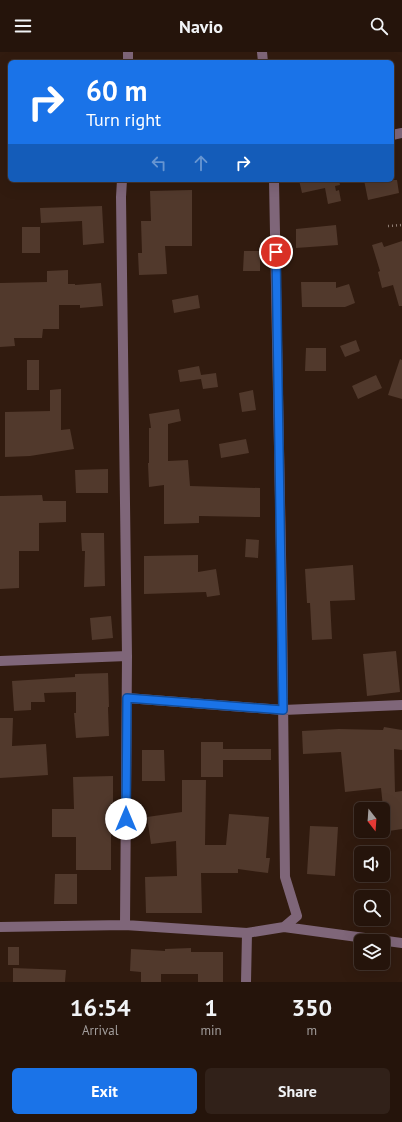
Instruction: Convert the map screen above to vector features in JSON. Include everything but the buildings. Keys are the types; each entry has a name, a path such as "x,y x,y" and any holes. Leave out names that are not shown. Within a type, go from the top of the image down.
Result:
{"street":[{"path":"122,182 127,656 125,925"},
{"path":"274,182 285,877 296,916 284,927"},
{"path":"0,662 127,656"},
{"path":"127,698 283,710 402,704"},
{"path":"0,927 125,925 247,933 284,927 402,943"},
{"path":"246,982 247,933"}],"path":[{"path":"388,226 402,225"}],"route":[{"path":"126,819 127,698 283,710 276,252"}]}
